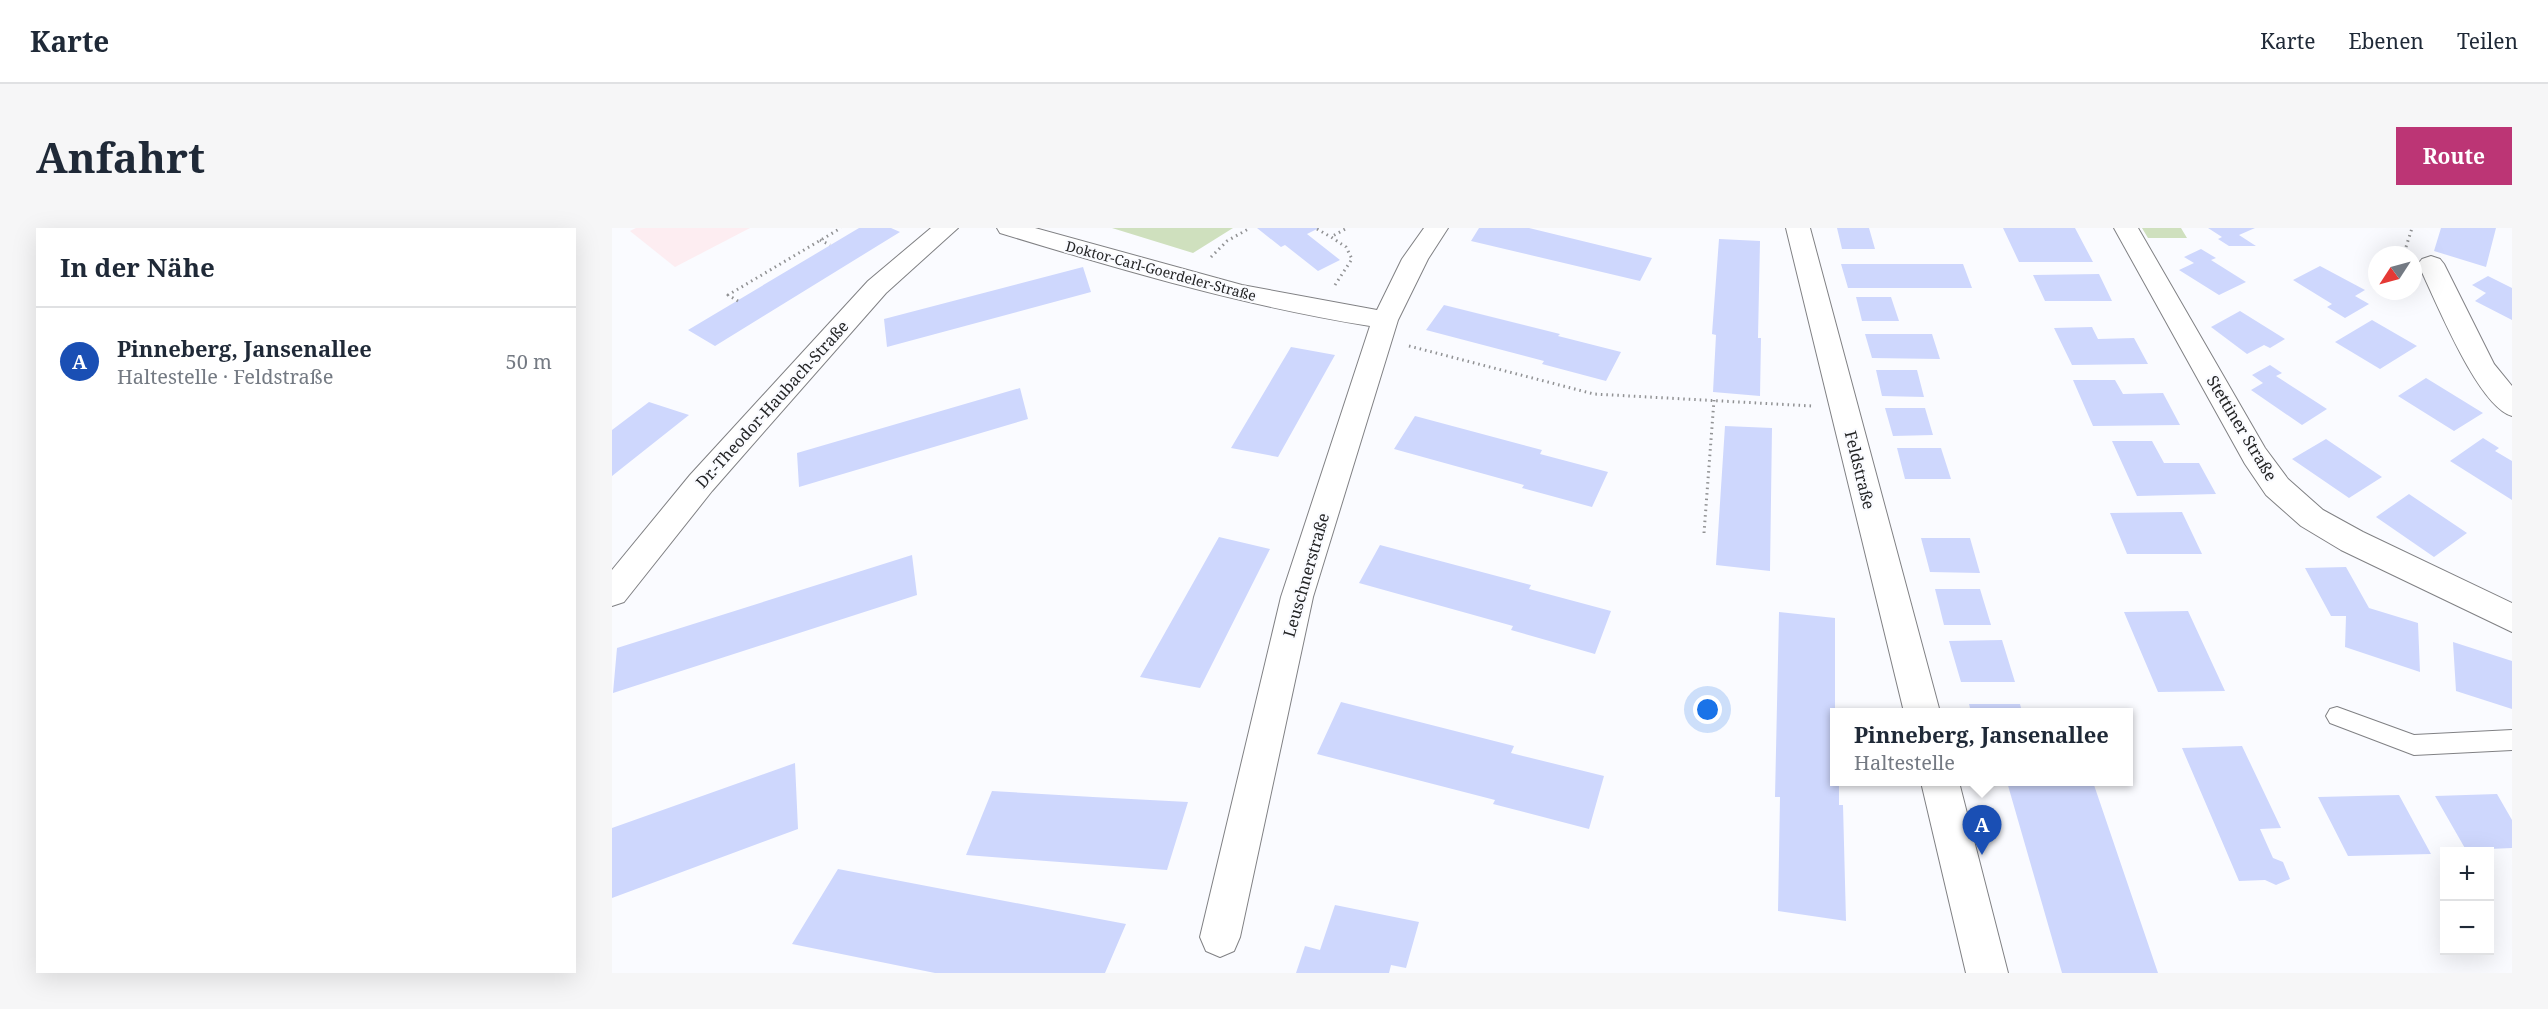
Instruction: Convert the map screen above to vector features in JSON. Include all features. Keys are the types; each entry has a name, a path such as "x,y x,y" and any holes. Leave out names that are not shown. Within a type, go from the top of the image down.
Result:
{"street":[{"name":"Dr.-Theodor-Haubach-Straße","path":"612,593 701,483 877,287 946,228"},
{"name":"Doktor-Carl-Goerdeler-Straße","path":"1009,228 1188,282 1319,311 1382,329"},
{"name":"Leuschnerstraße","path":"1220,937 1297,597 1382,329 1415,259 1436,228"},
{"name":"Feldstraße","path":"1798,228 1921,708"},
{"name":"Stettiner Straße","path":"2126,228 2255,456 2277,487 2312,518 2352,541 2512,618"},
{"path":"2431,264 2482,368 2512,406"},
{"path":"1941,786 1987,973"}],"lane":[{"path":"2337,716 2414,745 2512,740"}],"path":[{"path":"738,301 728,295 841,228"},
{"path":"1188,282 1227,241 1251,228"},
{"path":"1331,237 1347,228"},
{"path":"1317,229 1346,247 1352,260 1334,288"},
{"path":"820,240 830,245"},
{"path":"1382,329 1594,394 1844,407"},
{"path":"1704,533 1714,400"}],"shaded area":[{"path":"636,228 750,228 675,267 630,231"}],"green space":[{"path":"1112,228 1233,228 1193,253"},
{"path":"2142,228 2181,228 2187,238 2148,238"}],"building":[{"path":"859,228 891,228 900,232 715,346 688,330"},
{"path":"1257,228 1319,228 1307,234 1340,260 1318,271 1285,245 1281,247"},
{"path":"1479,228 1529,228 1652,258 1640,281 1471,241"},
{"path":"1837,228 1869,228 1875,249 1842,249"},
{"path":"2003,228 2075,228 2093,262 2019,262"},
{"path":"2208,228 2255,228 2239,235 2256,246 2229,246 2218,239 2222,237"},
{"path":"2441,228 2496,228 2486,267 2434,251"},
{"path":"1719,239 1760,241 1758,338 1761,338 1760,396 1713,392 1716,335 1712,334"},
{"path":"2201,249 2216,258 2211,260 2246,282 2219,295 2179,270 2194,263 2184,257"},
{"path":"1841,264 1963,264 1972,288 1848,288"},
{"path":"2320,266 2365,290 2355,296 2369,304 2345,318 2327,307 2332,304 2293,280"},
{"path":"1083,267 1091,292 887,347 884,319"},
{"path":"2099,274 2112,301 2045,301 2033,275"},
{"path":"2488,276 2512,288 2512,320 2475,301 2486,293 2472,285"},
{"path":"1856,297 1891,297 1899,321 1862,321"},
{"path":"1444,305 1621,352 1606,381 1542,364 1544,361 1426,330"},
{"path":"2240,311 2285,339 2270,348 2264,345 2247,354 2211,327"},
{"path":"2372,320 2417,346 2380,369 2335,342"},
{"path":"2092,327 2098,339 2134,338 2148,364 2072,365 2054,328"},
{"path":"1865,334 1932,334 1940,359 1872,358"},
{"path":"1291,347 1335,355 1278,457 1231,448"},
{"path":"2270,365 2282,373 2276,376 2327,409 2302,425 2251,390 2263,383 2252,375"},
{"path":"1876,370 1917,370 1924,397 1882,396"},
{"path":"2426,378 2483,413 2454,431 2398,396"},
{"path":"2073,380 2115,380 2123,394 2163,393 2180,425 2093,426"},
{"path":"1020,388 1028,419 799,487 797,453"},
{"path":"649,402 689,415 612,476 612,430"},
{"path":"1885,408 1925,408 1933,435 1893,436"},
{"path":"1415,416 1542,450 1540,454 1608,472 1592,507 1522,488 1524,485 1394,449"},
{"path":"1725,426 1772,428 1770,571 1716,565"},
{"path":"2483,438 2499,448 2495,451 2512,461 2512,500 2450,461"},
{"path":"2326,439 2382,477 2349,498 2292,459"},
{"path":"2112,441 2152,441 2164,463 2199,463 2216,494 2137,496"},
{"path":"1897,448 1941,448 1951,479 1905,479"},
{"path":"2409,494 2467,533 2434,557 2376,517"},
{"path":"2182,512 2202,554 2127,554 2110,513"},
{"path":"1219,537 1270,549 1200,688 1140,677"},
{"path":"1921,538 1970,538 1980,573 1930,572"},
{"path":"1380,545 1531,585 1529,589 1611,611 1595,654 1511,630 1513,626 1359,583"},
{"path":"912,555 917,595 613,693 617,648"},
{"path":"2346,567 2369,608 2418,623 2420,672 2345,647 2346,616 2331,616 2305,568"},
{"path":"1935,589 1980,589 1991,625 1944,625"},
{"path":"2188,611 2225,691 2158,692 2124,612"},
{"path":"1779,612 1835,618 1835,708 1830,708 1830,786 1839,786 1839,805 1843,805 1846,921 1778,911 1780,797 1775,797"},
{"path":"2002,640 2015,682 1961,682 1949,641"},
{"path":"2453,642 2512,661 2512,709 2456,691"},
{"path":"1341,702 1514,746 1511,753 1604,776 1589,829 1493,804 1495,800 1317,754"},
{"path":"1969,704 2020,704 2021,708 1970,708"},
{"path":"2242,746 2281,828 2260,829 2273,858 2283,862 2290,879 2276,885 2265,880 2239,881 2182,748"},
{"path":"795,763 798,829 612,898 612,828"},
{"path":"2008,786 2094,786 2158,973 2062,973"},
{"path":"992,791 1188,802 1167,870 966,855"},
{"path":"2497,794 2512,820 2512,848 2464,847 2435,796"},
{"path":"2399,795 2431,854 2348,856 2318,797"},
{"path":"838,869 1126,924 1105,973 935,973 792,944"},
{"path":"1335,905 1419,922 1406,968 1391,965 1389,973 1296,973 1305,946 1320,950"}],"place":[{"name":"Pinneberg, Jansenallee","path":"1982,855"}]}
